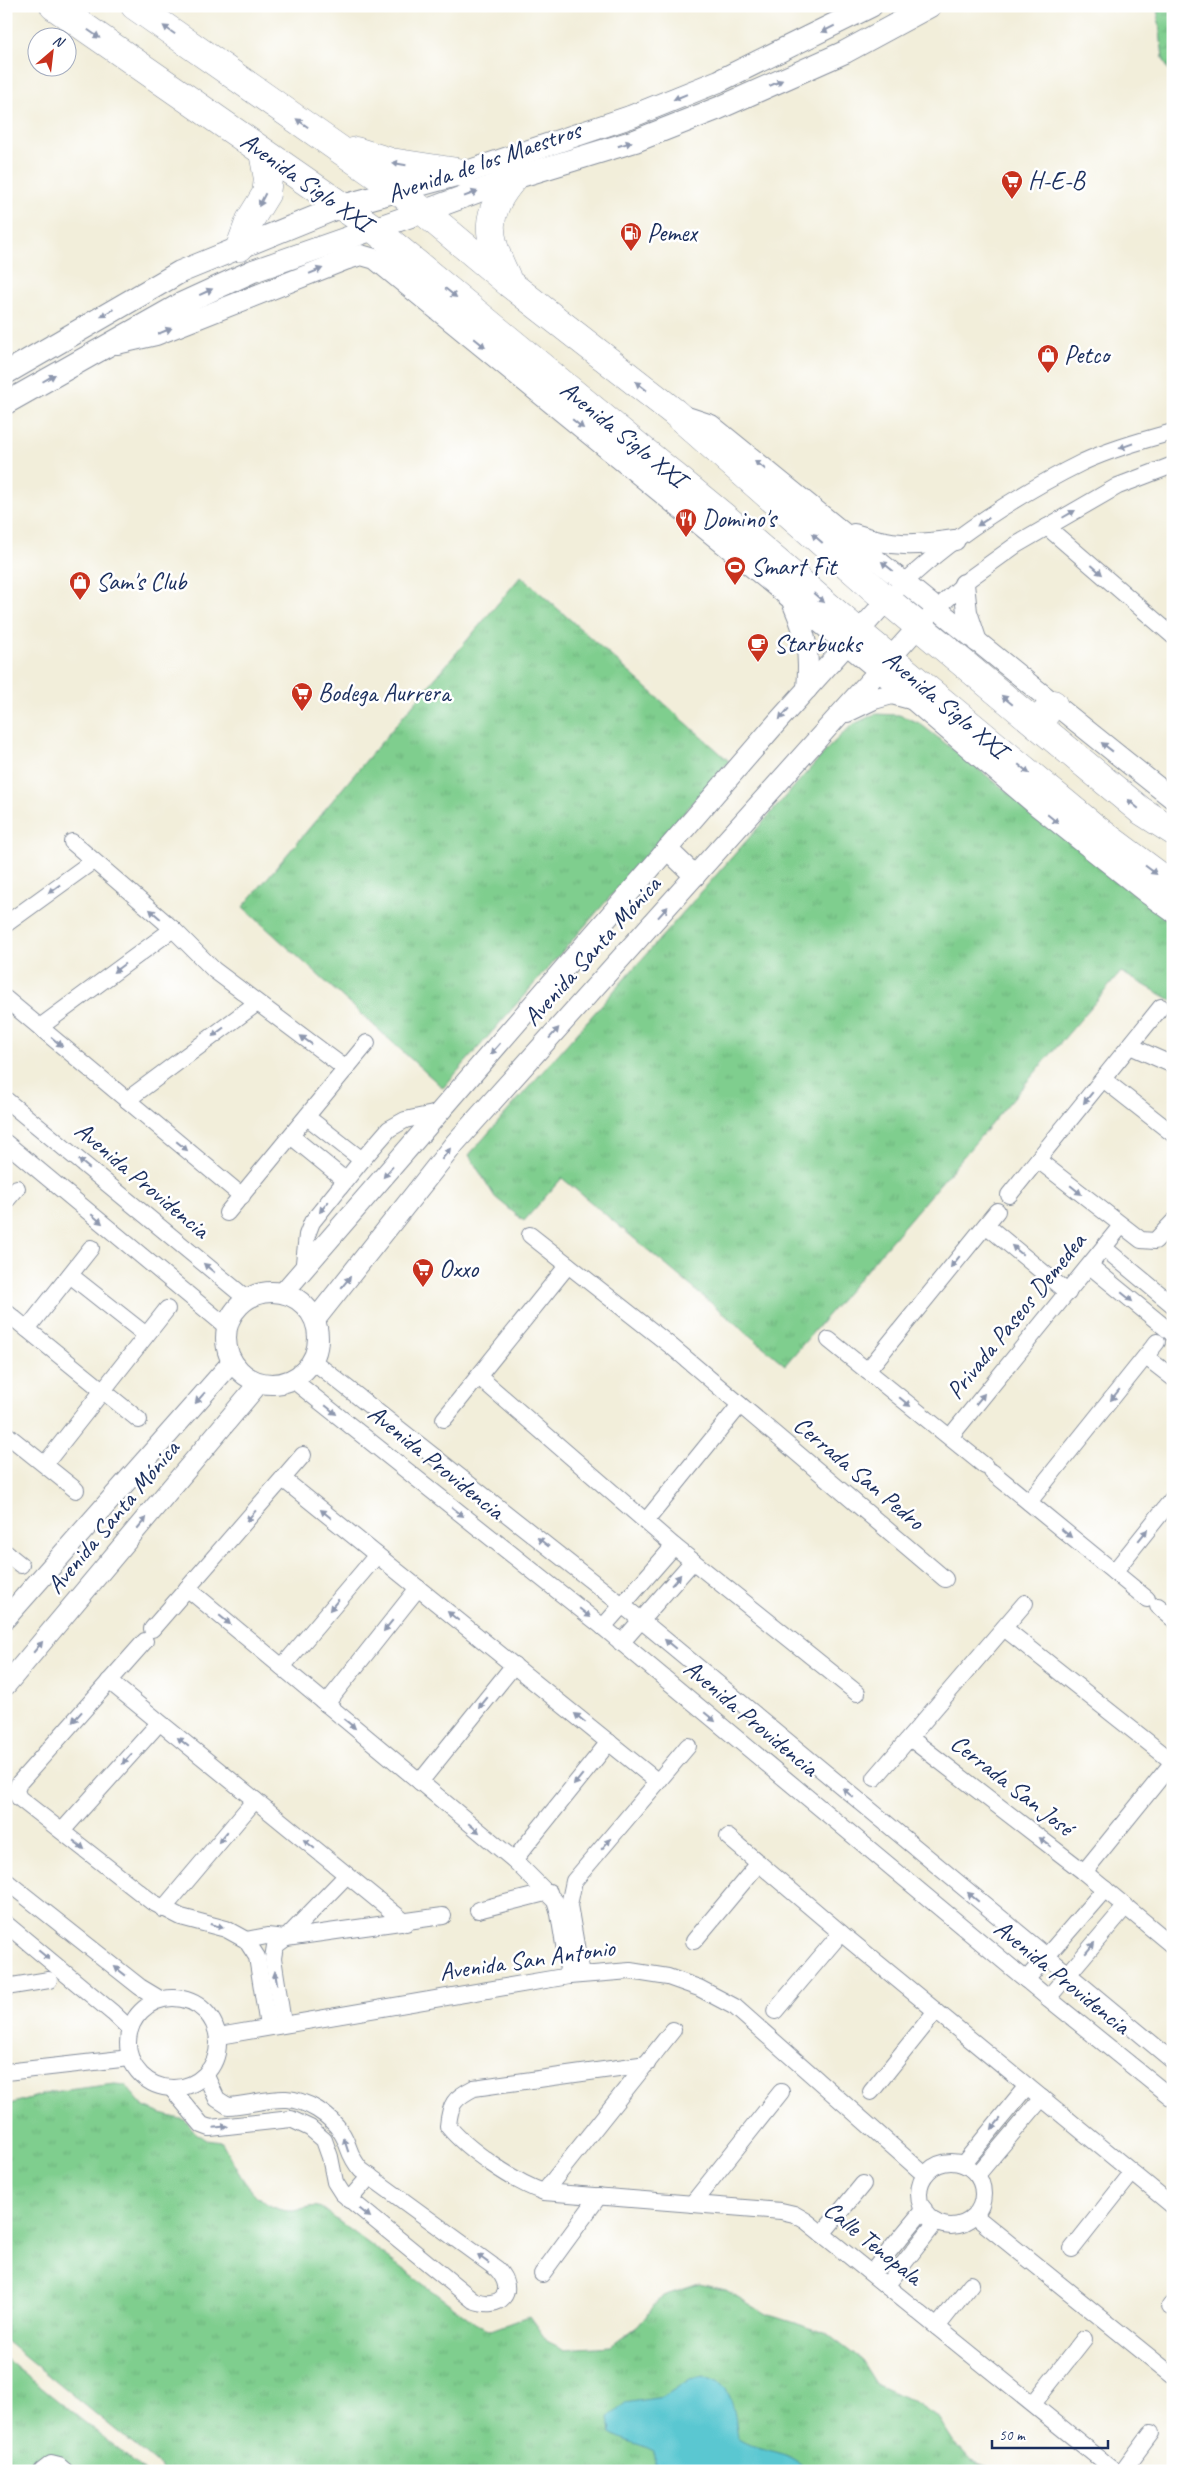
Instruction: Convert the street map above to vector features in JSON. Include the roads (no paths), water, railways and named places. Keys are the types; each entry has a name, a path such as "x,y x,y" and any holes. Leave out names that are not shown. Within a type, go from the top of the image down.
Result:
{"highway":[{"name":"Avenida Siglo XXI","path":"54,6 373,228 422,282 662,480 775,560 852,638 884,665 1095,828 1171,901"},
{"name":"Avenida Siglo XXI","path":"135,6 425,211 510,284 674,412 896,590 1045,714 1140,810 1173,831"},
{"path":"325,139 391,162 464,173"},
{"path":"240,247 250,220 266,194 268,179 263,152"},
{"path":"510,284 492,245 490,225 494,206 501,193 514,178"},
{"path":"775,560 792,600"}],"main road":[{"name":"Avenida de los Maestros","path":"6,373 180,272 342,206 464,173 630,117 719,81 871,6"},
{"name":"Avenida de los Maestros","path":"6,402 181,304 253,271 514,178 635,141 719,108 845,52 930,6"}],"street":[{"name":"Avenida Siglo XXI","path":"101,348 156,335 361,255 376,259 422,282 541,393 662,480 792,600 852,638"},
{"name":"Avenida Siglo XXI","path":"674,412 711,425 841,530 896,590"},
{"path":"896,590 955,540 1017,500 1084,462 1173,432"},
{"path":"928,617 964,584 1016,545 1118,486 1173,465"},
{"path":"1047,527 1173,636"},
{"path":"841,530 876,542 909,546 955,540"},
{"path":"964,584 967,612 978,644"},
{"name":"Avenida Santa Mónica","path":"283,1293 667,849 896,590"},
{"path":"792,600 805,633 809,658 807,689"},
{"name":"Avenida Siglo XXI","path":"928,617 978,644 1045,714 1173,799"},
{"name":"Avenida Santa Mónica","path":"315,1320 455,1143 928,617"},
{"name":"Avenida Siglo XXI","path":"884,665 912,700 1037,806 1171,901"},
{"path":"838,716 874,699 892,694 912,700"},
{"path":"72,842 173,929 214,970 346,1069"},
{"path":"667,849 695,876"},
{"path":"6,924 93,861"},
{"path":"40,1027 173,929"},
{"path":"6,999 242,1196"},
{"path":"127,1100 257,1003"},
{"path":"1009,1195 1161,1007"},
{"path":"227,1213 367,1043"},
{"path":"1130,1046 1173,1065"},
{"path":"1103,1079 1173,1134"},
{"name":"Avenida Providencia","path":"6,1100 246,1299"},
{"path":"303,1272 306,1235 312,1222 345,1180 389,1129 405,1120 438,1113"},
{"path":"307,1117 362,1160"},
{"path":"291,1136 345,1180"},
{"path":"6,1143 227,1327"},
{"path":"1038,1160 1141,1240 1149,1242 1163,1235 1173,1222"},
{"path":"6,1201 17,1188"},
{"path":"867,1371 997,1210"},
{"path":"986,1225 1068,1293"},
{"name":"Privada Paseos Demedea","path":"950,1437 1121,1226"},
{"name":"Cerrada San Pedro","path":"530,1235 671,1346 945,1579"},
{"path":"27,1329 91,1248"},
{"path":"1104,1248 1173,1304"},
{"path":"444,1418 568,1265"},
{"path":"1090,1266 1173,1334"},
{"path":"70,1275 146,1335"},
{"path":"267,1292 283,1293 306,1306 315,1320 318,1330 318,1346 313,1361 306,1370 293,1380 276,1384 259,1383 243,1374 232,1362 226,1343 227,1327 235,1310 246,1299 267,1292"},
{"path":"45,1464 166,1309"},
{"path":"6,1312 140,1420"},
{"name":"Privada Paseos Demedea","path":"829,1340 1173,1619"},
{"path":"1029,1502 1157,1342"},
{"path":"1146,1357 1173,1378"},
{"name":"Avenida Providencia","path":"313,1361 641,1620 1067,1976 1173,2061"},
{"name":"Avenida Santa Mónica","path":"6,1618 232,1362"},
{"path":"479,1377 674,1546 857,1693"},
{"name":"Avenida Providencia","path":"293,1380 603,1627 1026,1980 1173,2099"},
{"name":"Avenida Santa Mónica","path":"6,1685 259,1383"},
{"path":"646,1521 740,1405"},
{"path":"6,1434 76,1490"},
{"path":"275,2025 257,1957 246,1940 226,1929 181,1917 163,1909 20,1798 16,1791 19,1783 303,1455"},
{"path":"283,1479 658,1782"},
{"path":"1114,1572 1173,1498"},
{"path":"603,1627 674,1546"},
{"path":"6,1553 21,1564"},
{"path":"282,1667 376,1555"},
{"path":"621,1643 693,1561"},
{"path":"187,1588 514,1860 549,1892 559,1914 575,1975"},
{"path":"326,1704 418,1588"},
{"name":"Cerrada San José","path":"875,1778 1024,1603"},
{"name":"Cerrada San José","path":"1004,1628 1173,1762 1084,1872"},
{"path":"420,1782 514,1665"},
{"path":"109,1681 406,1923"},
{"path":"62,1831 159,1723"},
{"name":"Cerrada San José","path":"910,1738 1106,1889 1173,1946"},
{"path":"514,1860 609,1742"},
{"path":"575,1975 569,1905 570,1892 574,1881 688,1746"},
{"path":"163,1909 255,1800"},
{"path":"728,1837 841,1933 1173,2206"},
{"path":"694,1942 759,1863"},
{"path":"275,2025 273,1958 275,1946 286,1938 347,1875"},
{"path":"6,1881 140,1987 160,1999"},
{"path":"1026,1980 1106,1889"},
{"path":"478,1910 549,1892"},
{"path":"1048,1998 1126,1906"},
{"path":"246,1940 267,1936 286,1938 406,1923 443,1916"},
{"path":"6,1924 113,2012 130,2029"},
{"path":"775,2011 841,1933"},
{"name":"Avenida San Antonio","path":"219,2036 575,1975 630,1971 668,1977 698,1988 734,2007 925,2175"},
{"path":"6,1988 49,1980"},
{"path":"175,1997 190,2000 209,2015 219,2036 219,2050 214,2064 206,2076 184,2087 172,2089 158,2086 146,2080 136,2070 130,2058 128,2039 136,2016 146,2006 160,1999 175,1997"},
{"path":"871,2092 936,2011"},
{"path":"544,2192 673,2030"},
{"path":"6,2072 130,2058"},
{"name":"Calle Tenopala","path":"647,2064 474,2088 460,2095 450,2108 448,2126 458,2139 527,2187 544,2192 787,2212 806,2221 1115,2471"},
{"path":"172,2089 202,2125 210,2128 291,2119 310,2128 324,2140 335,2182 349,2200 473,2300 485,2305 497,2303 504,2296 507,2287 505,2278 497,2269 370,2176 351,2158 342,2133 328,2116 305,2103 286,2099 228,2106 217,2099 206,2076"},
{"path":"963,2164 1028,2086"},
{"path":"692,2204 780,2092"},
{"path":"977,2175 1042,2098"},
{"path":"248,2105 254,2124"},
{"path":"942,2163 963,2164 977,2175 982,2185 983,2196 975,2216 963,2223 950,2226 936,2222 924,2210 920,2192 925,2175 942,2163"},
{"path":"1072,2249 1132,2173"},
{"path":"349,2200 370,2176"},
{"path":"822,2234 863,2184"},
{"path":"542,2274 599,2196"},
{"path":"871,2273 924,2210"},
{"path":"975,2216 1173,2376"},
{"path":"886,2286 936,2222"},
{"path":"937,2327 972,2284"},
{"path":"1033,2404 1084,2339"},
{"path":"1123,2471 1151,2433"},
{"path":"42,2471 51,2464 59,2466 65,2471"}],"water":[{"path":"704,2376 722,2385 726,2390 734,2410 738,2438 756,2447 790,2457 808,2471 651,2471 654,2468 654,2451 611,2433 609,2417 624,2403 663,2397 690,2379"}],"place":[{"name":"H-E-B","path":"1012,200"},
{"name":"Pemex","path":"631,252"},
{"name":"Petco","path":"1048,374"},
{"name":"Domino's","path":"686,538"},
{"name":"Smart Fit","path":"735,586"},
{"name":"Sam's Club","path":"80,601"},
{"name":"Starbucks","path":"758,663"},
{"name":"Bodega Aurrera","path":"302,712"},
{"name":"Oxxo","path":"423,1288"}]}
